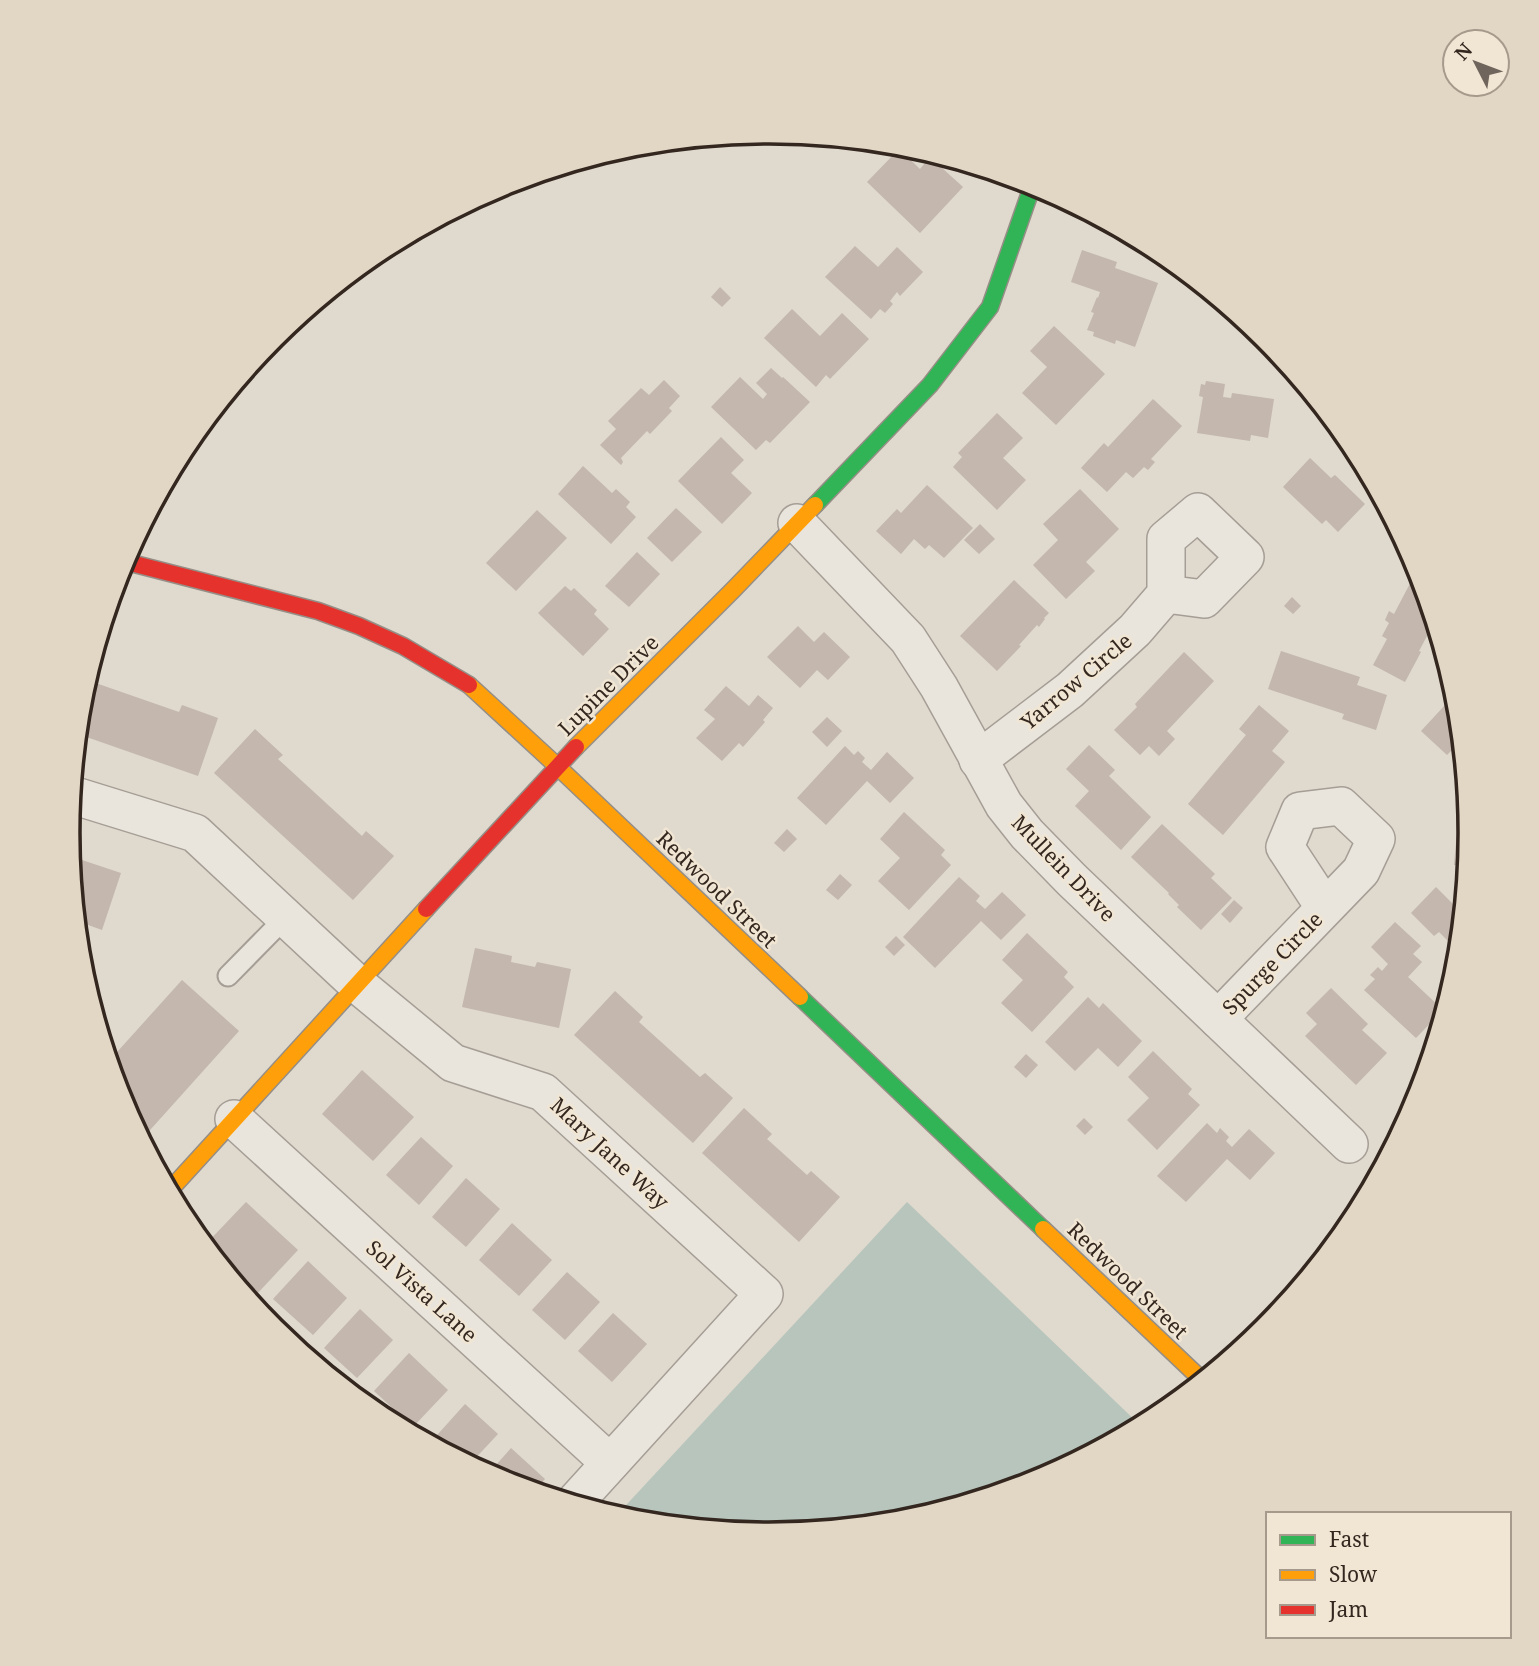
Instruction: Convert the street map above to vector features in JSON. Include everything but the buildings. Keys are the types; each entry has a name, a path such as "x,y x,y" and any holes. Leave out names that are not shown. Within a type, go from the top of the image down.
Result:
{"street":[{"name":"Lupine Drive","path":"176,1183 557,766 733,590 930,385 990,307 1029,195"},
{"name":"Mullein Drive","path":"797,523 908,639 939,687 1004,805 1027,834 1349,1144"},
{"name":"Redwood Street","path":"135,564 318,611 403,646 469,685 1196,1374"},
{"name":"Yarrow Circle","path":"978,760 1070,690 1135,630 1166,594"},
{"name":"Mary Jane Way","path":"82,798 195,833 357,984 453,1063 543,1091 764,1294 580,1495"},
{"name":"Spurge Circle","path":"1218,1019 1325,908"},
{"name":"Sol Vista Lane","path":"234,1119 610,1463"}],"lane":[{"path":"228,976 285,918"}],"shaded area":[{"path":"907,1202 1133,1418 1033,1470 948,1499 904,1509 815,1521 770,1522 724,1521 625,1507"}],"traffic: fast":[{"path":"815,505 930,385 990,307 1029,195"},
{"path":"800,997 1043,1229"}],"traffic: slow":[{"path":"576,747 815,505"},
{"path":"469,685 800,997"},
{"path":"176,1183 426,909"},
{"path":"1043,1229 1196,1374"}],"traffic: jam":[{"path":"135,564 318,611 403,646 469,685"},
{"path":"426,909 576,747"}]}
